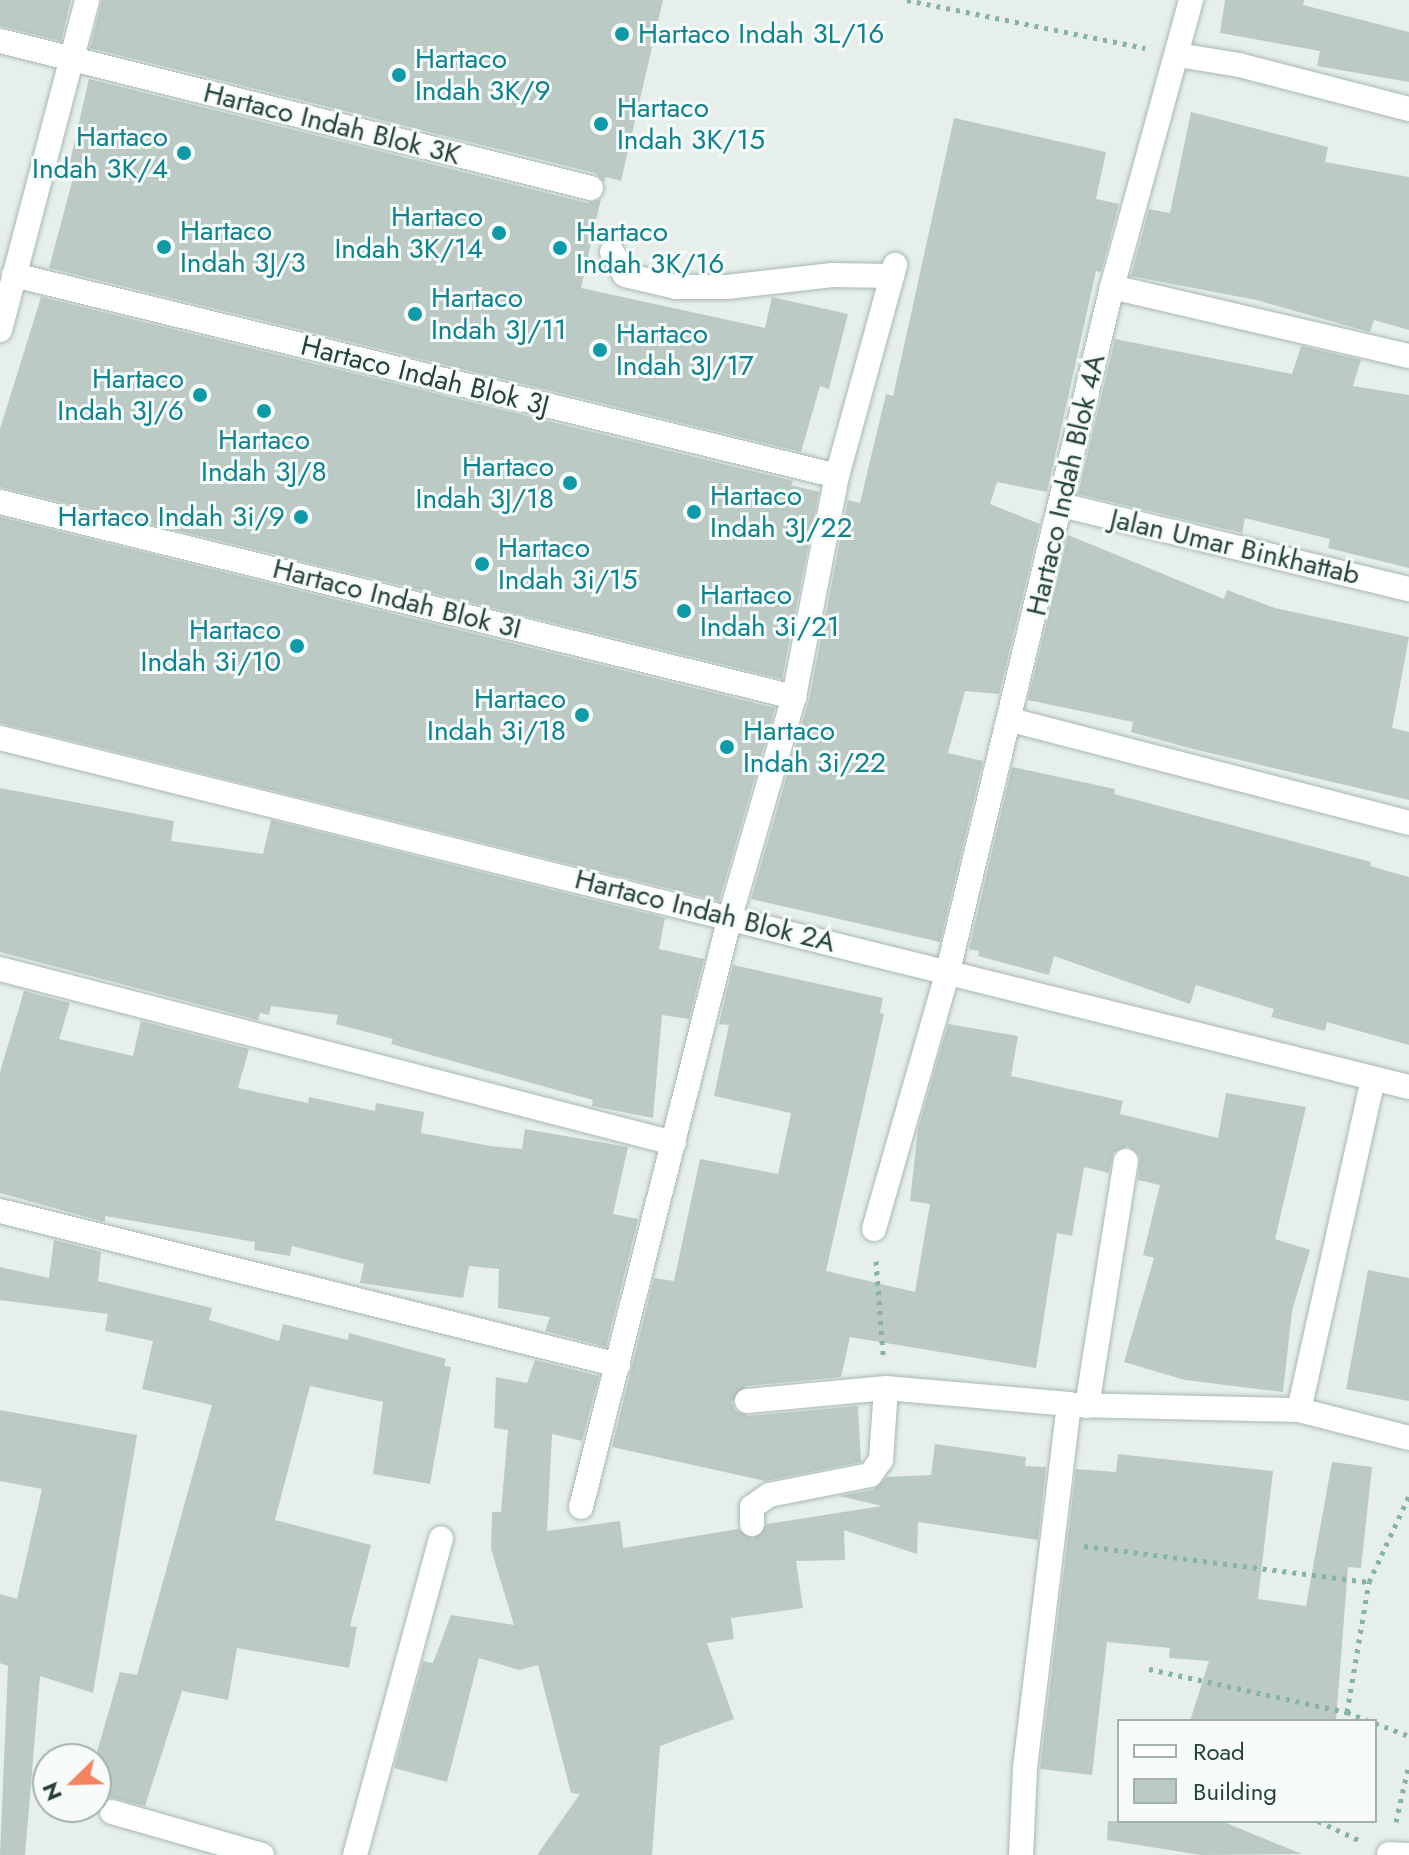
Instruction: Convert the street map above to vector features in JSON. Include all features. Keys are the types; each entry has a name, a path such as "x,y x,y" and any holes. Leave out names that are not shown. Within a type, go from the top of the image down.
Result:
{"street":[{"path":"0,330 87,0"},
{"name":"Hartaco Indah Blok 4A","path":"874,1229 948,971 1011,720 1112,287 1191,0"},
{"name":"Hartaco Indah Blok 3K","path":"0,41 591,188"},
{"path":"1178,55 1239,65 1409,109"},
{"path":"581,1507 730,917 794,697 837,476 894,270 727,287 676,287 625,275 612,252"},
{"name":"Hartaco Indah Blok 3J","path":"14,275 837,476"},
{"path":"1112,287 1409,356"},
{"name":"Hartaco Indah Blok 3I","path":"0,502 794,697"},
{"name":"Jalan Umar Binkhattab","path":"1061,505 1409,589"},
{"path":"1011,720 1409,823"},
{"name":"Hartaco Indah Blok 2A","path":"0,738 1409,1087"},
{"path":"0,969 674,1143"},
{"path":"1299,1410 1373,1079"},
{"path":"1021,1855 1051,1542 1126,1161"},
{"path":"0,1211 618,1365"},
{"path":"747,1401 886,1388 1078,1405 1299,1410 1409,1438"},
{"path":"752,1524 752,1507 769,1495 870,1475 881,1460 886,1388"},
{"path":"355,1855 441,1538"},
{"path":"112,1812 262,1855"}],"path":[{"path":"907,0 1178,55"},
{"path":"874,1229 886,1388"},
{"path":"1347,1712 1369,1582 1409,1496"},
{"path":"1051,1542 1369,1582"},
{"path":"1149,1669 1347,1712 1364,1719"},
{"path":"1377,1724 1409,1736"}],"building":[{"path":"0,0 71,0 61,41 0,26"},
{"path":"102,0 663,0 621,181 606,177 604,182 595,173 90,48"},
{"path":"1225,0 1304,0 1303,5 1409,32 1409,82 1317,66 1320,51 1220,33"},
{"path":"89,79 587,203 601,199 581,288 765,328 772,297 848,314 829,389 820,386 801,452 49,268 76,167 69,166"},
{"path":"1191,112 1328,147 1325,162 1409,177 1409,330 1374,320 1370,332 1256,300 1131,276 1149,209 1170,213"},
{"path":"954,118 1106,152 1096,199 1119,204 1101,272 1096,271 1047,492 997,482 990,504 1040,524 999,694 965,691 948,753 983,761 940,942 751,899 809,700 848,500 860,503 886,394 893,396"},
{"path":"41,297 793,481 791,485 819,492 782,679 0,487 0,429"},
{"path":"1115,339 1292,374 1301,346 1361,360 1353,386 1409,395 1409,568 1328,548 1330,539 1245,518 1242,533 1078,494"},
{"path":"0,517 775,708 719,901 0,723"},
{"path":"1068,535 1224,599 1227,590 1275,608 1409,637 1392,728 1409,732 1409,800 1193,749 1131,732 1133,722 1028,700"},
{"path":"1012,767 1115,789 1114,794 1371,862 1370,866 1409,877 1409,1045 1327,1022 1325,1031 1271,1017 1274,1009 1196,985 1190,1004 1054,956 1049,975 978,956 979,951 969,949"},
{"path":"0,788 174,821 171,841 263,854 271,820 665,918 659,949 704,959 689,1019 662,1015 653,1118 592,1106 593,1100 391,1044 393,1039 336,1024 338,1015 271,1006 269,1015 260,1013 258,1020 0,952"},
{"path":"733,965 883,998 880,1013 884,1014 826,1271 915,1292 930,1204 910,1201 918,1129 948,1024 1018,1036 1011,1076 1123,1101 1120,1114 1218,1138 1226,1093 1306,1107 1275,1239 1310,1250 1292,1311 1283,1392 1185,1380 1124,1362 1154,1258 1143,1255 1160,1185 1138,1180 1140,1156 1128,1146 1114,1152 1109,1173 1084,1167 1072,1236 1057,1233 1036,1368 850,1337 841,1377 746,1386 732,1402 735,1410 748,1416 858,1406 861,1462 765,1481 612,1447 654,1278 674,1281 700,1159 778,1174 791,1113 714,1096 729,1025 719,1024"},
{"path":"24,991 70,1003 59,1039 133,1056 141,1021 249,1049 238,1088 308,1103 309,1097 375,1111 376,1103 424,1112 421,1133 490,1146 522,1149 525,1129 628,1147 613,1214 638,1219 606,1347 545,1331 550,1317 498,1308 499,1269 469,1266 463,1298 360,1283 364,1264 292,1246 290,1256 254,1250 255,1242 105,1216 105,1222 0,1193 0,1072"},
{"path":"54,1240 101,1252 98,1281 212,1308 209,1320 279,1341 283,1324 348,1340 349,1333 446,1359 444,1366 451,1367 430,1484 373,1474 383,1402 310,1386 275,1520 371,1545 350,1626 357,1627 349,1668 237,1648 228,1700 182,1691 145,1806 112,1798 112,1743 100,1743 120,1672 137,1675 212,1405 142,1389 153,1341 105,1331 108,1314 0,1300 0,1267 49,1278"},
{"path":"1368,1270 1409,1278 1409,1401 1346,1389"},
{"path":"535,1360 599,1376 582,1441 552,1434 547,1531 620,1521 623,1548 738,1529 753,1539 767,1524 882,1506 839,1496 873,1490 887,1477 931,1475 935,1444 1026,1457 1025,1466 1046,1467 1038,1540 918,1522 917,1554 844,1530 845,1560 796,1561 803,1608 731,1618 734,1639 707,1643 734,1719 660,1746 652,1855 537,1855 580,1794 571,1793 538,1665 519,1670 479,1658 447,1782 394,1768 423,1661 433,1663 451,1615 514,1625 491,1549 492,1512 501,1512 508,1430 494,1428 496,1377 527,1383"},
{"path":"0,1410 137,1435 93,1693 40,1676 25,1855 0,1855 8,1666 0,1663 0,1594 17,1599 42,1489 0,1481"},
{"path":"1118,1454 1273,1471 1258,1599 1306,1606 1332,1462 1372,1467 1361,1568 1348,1567 1336,1719 1191,1719 1209,1661 1169,1658 1170,1648 1107,1642 1092,1775 1040,1769 1076,1469 1116,1472"},
{"path":"1108,1821 1226,1823 1302,1854 1201,1855 1107,1840"}],"place":[{"name":"Hartaco Indah 3L/16","path":"622,34"},
{"name":"Hartaco Indah 3K/9","path":"399,75"},
{"name":"Hartaco Indah 3K/15","path":"601,124"},
{"name":"Hartaco Indah 3K/4","path":"184,153"},
{"name":"Hartaco Indah 3K/14","path":"499,233"},
{"name":"Hartaco Indah 3J/3","path":"164,247"},
{"name":"Hartaco Indah 3K/16","path":"560,248"},
{"name":"Hartaco Indah 3J/11","path":"415,314"},
{"name":"Hartaco Indah 3J/17","path":"600,350"},
{"name":"Hartaco Indah 3J/6","path":"200,395"},
{"name":"Hartaco Indah 3J/8","path":"264,411"},
{"name":"Hartaco Indah 3J/18","path":"570,483"},
{"name":"Hartaco Indah 3J/22","path":"694,512"},
{"name":"Hartaco Indah 3i/9","path":"301,517"},
{"name":"Hartaco Indah 3i/15","path":"482,564"},
{"name":"Hartaco Indah 3i/21","path":"684,611"},
{"name":"Hartaco Indah 3i/10","path":"297,646"},
{"name":"Hartaco Indah 3i/18","path":"582,715"},
{"name":"Hartaco Indah 3i/22","path":"727,747"}]}
